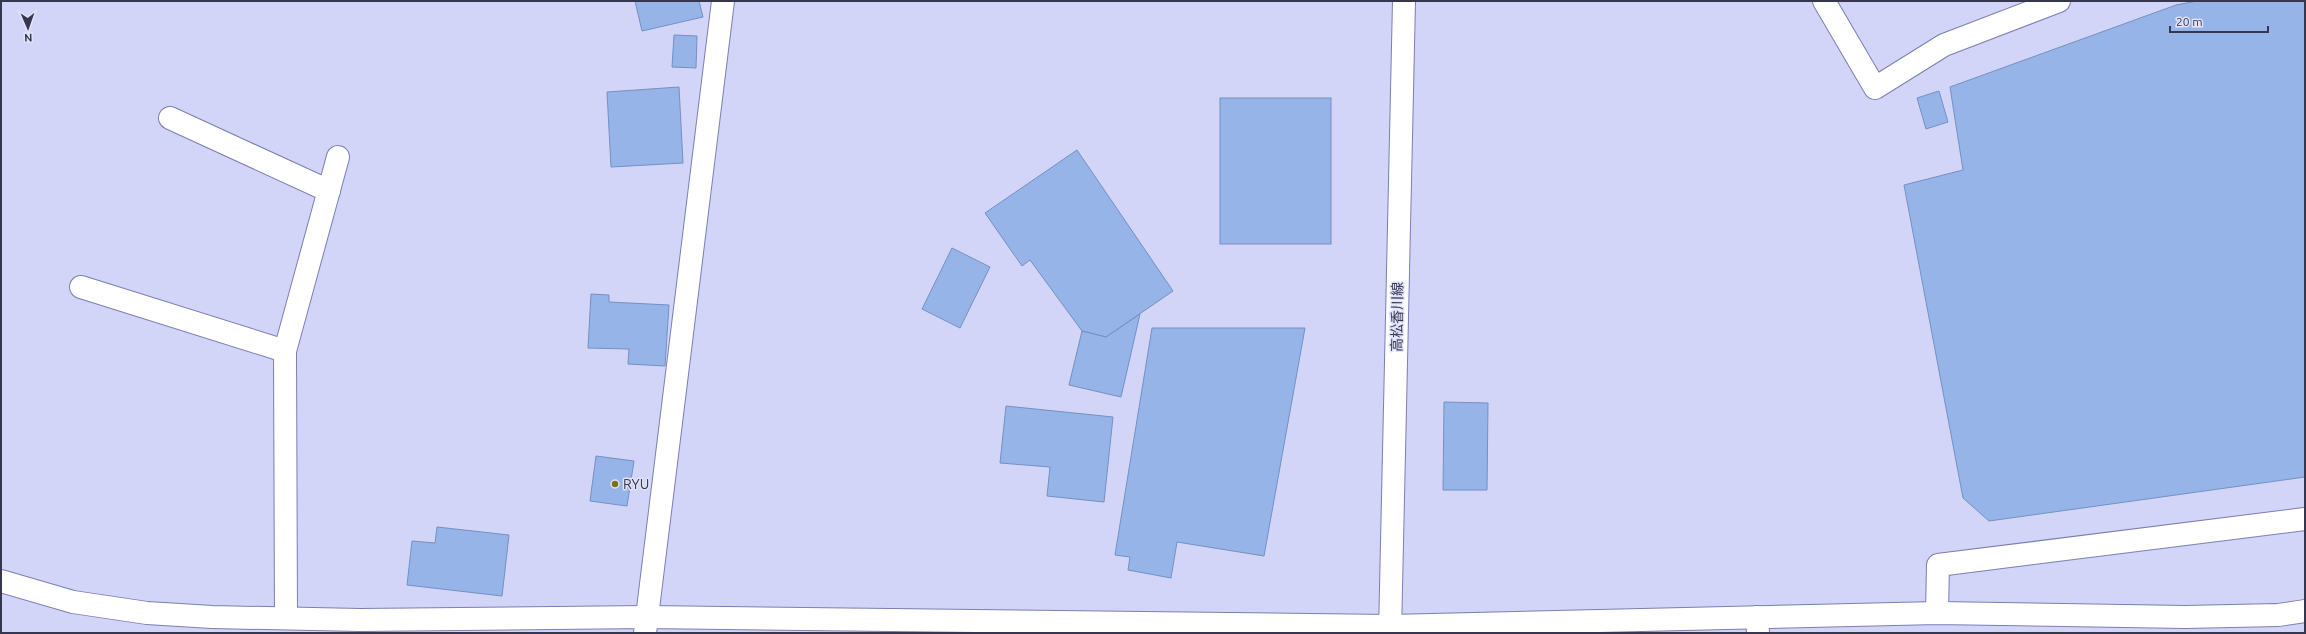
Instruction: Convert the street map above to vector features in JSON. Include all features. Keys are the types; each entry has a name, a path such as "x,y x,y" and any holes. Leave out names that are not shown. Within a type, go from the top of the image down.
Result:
{"street":[{"path":"646,625 723,1"},
{"name":"高松香川線","path":"1390,630 1404,1"},
{"path":"1824,1 1875,88 1944,45 2059,1"},
{"path":"170,118 329,191"},
{"path":"286,618 285,351 338,157"},
{"path":"81,287 285,351"},
{"path":"1937,613 1938,565 2305,519"},
{"path":"1,581 73,602 147,613 212,617 286,618 360,626 646,625 1390,630 1758,625 1937,613 2185,617 2278,615 2305,611"}],"building":[{"path":"635,1 699,1 703,17 642,31"},
{"path":"2197,1 2305,1 2305,477 1989,521 1963,498 1904,185 1963,170 1950,87 2176,5"},
{"path":"674,35 697,36 696,68 672,67"},
{"path":"679,87 683,163 611,167 607,92"},
{"path":"1939,91 1948,122 1926,129 1917,98"},
{"path":"1220,98 1331,98 1331,244 1220,244"},
{"path":"1077,150 1173,291 1106,337 1082,331 1030,260 1022,266 985,213"},
{"path":"952,248 990,267 960,328 922,309"},
{"path":"591,294 609,295 609,302 669,305 665,366 628,364 629,349 588,348"},
{"path":"1140,314 1121,397 1069,385 1082,331 1106,337"},
{"path":"1152,328 1305,328 1264,556 1177,542 1171,578 1128,570 1130,557 1115,555"},
{"path":"1444,402 1488,403 1487,490 1443,490"},
{"path":"1006,406 1113,417 1104,502 1047,496 1050,467 1000,463"},
{"path":"596,456 634,461 627,506 590,501"},
{"path":"437,527 509,535 502,596 407,585 412,541 435,543"}],"place":[{"name":"RYU","path":"615,484"}]}
